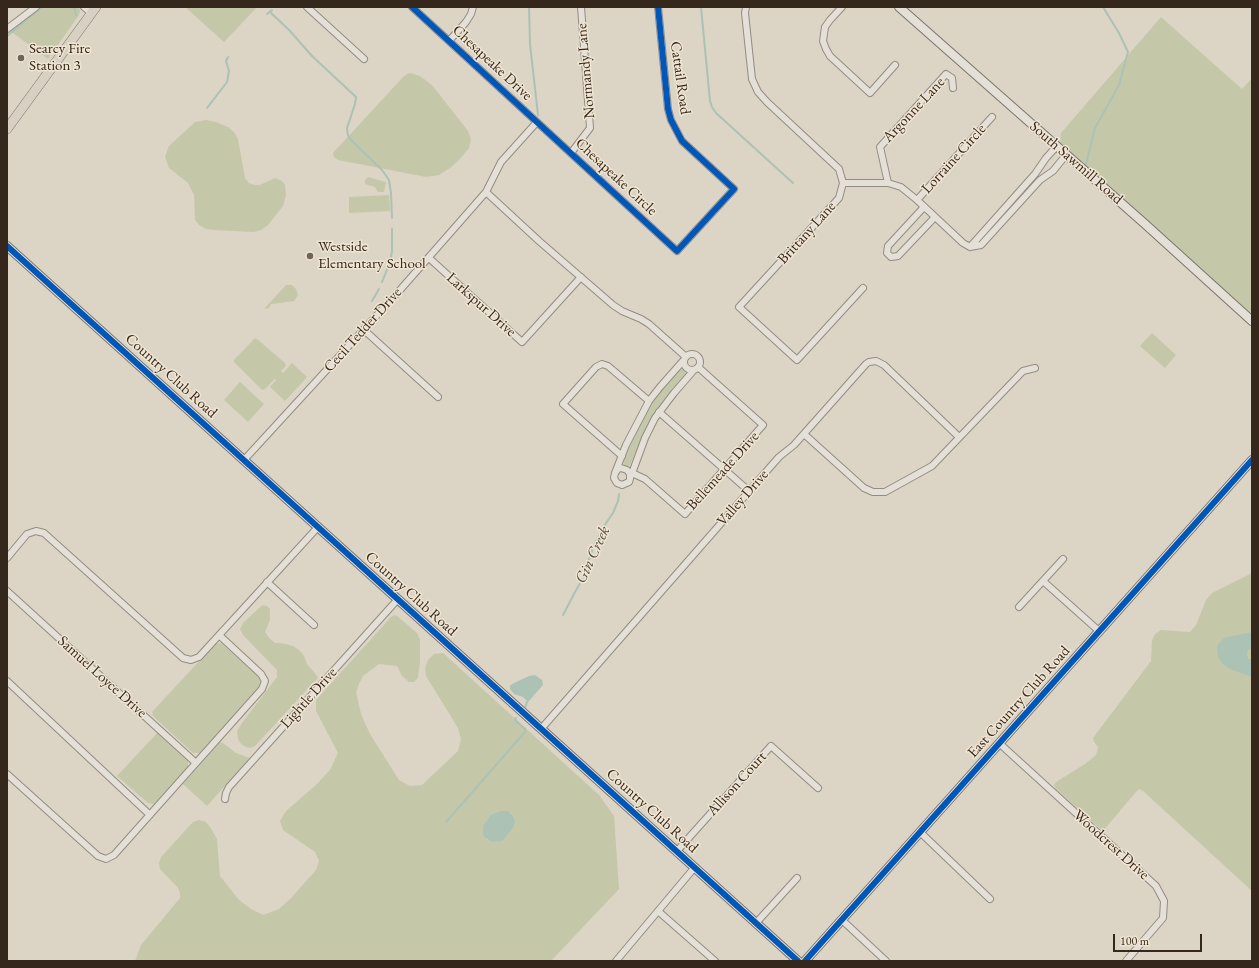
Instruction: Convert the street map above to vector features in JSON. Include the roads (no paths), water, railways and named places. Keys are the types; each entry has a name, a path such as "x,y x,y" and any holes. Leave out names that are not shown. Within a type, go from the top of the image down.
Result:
{"main road":[{"path":"7,129 94,10"}],"street":[{"path":"7,29 36,7"},
{"path":"84,7 94,10"},
{"path":"307,7 364,59"},
{"name":"Chesapeake Drive","path":"412,7 537,122"},
{"path":"449,41 466,22 473,7"},
{"name":"Normandy Lane","path":"571,153 590,128 580,7"},
{"name":"Cattail Road","path":"658,7 668,109 672,120 682,141 734,189 677,251"},
{"name":"Brittany Lane","path":"746,7 745,13 752,79 758,92 839,169 843,184 839,198 739,308 797,360 863,288"},
{"path":"842,7 825,28 823,41 830,56 870,93 894,65"},
{"name":"South Sawmill Road","path":"899,7 1145,224 1252,321"},
{"name":"Argonne Lane","path":"888,183 880,147 946,74 952,78 953,88"},
{"name":"Lorraine Circle","path":"917,200 992,117"},
{"name":"Chesapeake Circle","path":"537,122 677,251"},
{"name":"Cecil Tedder Drive","path":"244,460 364,330 486,192 501,162 537,122"},
{"path":"970,246 1035,174 1046,158 1057,146"},
{"path":"843,184 888,183 900,186 963,243 970,246 981,245 1040,180 1053,171 1066,155"},
{"path":"486,192 538,241 618,308 649,324 684,359 684,367 686,369 696,369"},
{"path":"924,207 888,246 887,253 891,257 898,256 935,217"},
{"name":"Country Club Road","path":"7,246 798,961"},
{"name":"Larkspur Drive","path":"428,258 522,342 580,277"},
{"path":"364,330 438,397"},
{"path":"691,354 696,355 699,360 696,369 659,412 645,438 631,476 624,485 619,484 615,481 615,473 649,401 684,359 691,354"},
{"name":"Valley Drive","path":"541,729 779,457 794,445 866,364 876,361 890,370 959,437"},
{"path":"622,456 563,404 596,367 602,364 608,366 649,401"},
{"path":"804,434 864,488 873,492 885,492 932,466 1023,371 1035,368"},
{"name":"Bellemeade Drive","path":"631,476 645,479 684,514 763,425 696,369"},
{"path":"659,412 749,491"},
{"name":"East Country Club Road","path":"805,961 1252,460"},
{"path":"615,473 621,468 627,470 631,476"},
{"path":"7,558 28,534 36,531 44,533 183,658 191,660 199,657 318,527"},
{"path":"1019,607 1063,559"},
{"path":"1043,580 1099,632"},
{"path":"267,582 314,625"},
{"name":"Samuel Loyce Drive","path":"7,591 196,763"},
{"name":"Lightle Drive","path":"225,799 229,787 398,599"},
{"path":"7,774 98,856 106,859 114,855 262,689 265,681 261,674 219,635"},
{"path":"7,681 150,815"},
{"name":"Woodcrest Drive","path":"999,743 1156,886 1164,901 1163,918 1126,961"},
{"name":"Allison Court","path":"677,851 771,746 818,788"},
{"path":"920,832 990,899"},
{"path":"616,961 695,867"},
{"path":"756,923 797,878"},
{"path":"658,911 715,961"},
{"path":"842,920 886,961"}],"waterway":[{"path":"7,36 42,7"},
{"path":"72,7 75,9 76,15"},
{"name":"Gin Creek","path":"529,7 530,44 538,115"},
{"path":"701,7 710,101 712,107 716,113 793,183"},
{"path":"1085,168 1095,128 1119,85 1128,52 1119,33 1103,7"},
{"path":"267,14 272,10"},
{"path":"270,12 290,31 312,56 356,97 347,128 348,136 382,170 389,180 392,218"},
{"path":"207,108 227,82 229,71 226,61 228,57"},
{"path":"382,282 390,262 392,251 392,229"},
{"path":"372,301 379,289"},
{"name":"Gin Creek","path":"563,615 582,580 593,548 613,513 619,494"},
{"path":"525,708 527,702"},
{"path":"446,822 525,732 525,729 515,720 516,718"}],"place":[{"name":"Searcy Fire Station 3","path":"21,58"},
{"name":"Westside Elementary School","path":"310,256"}]}
